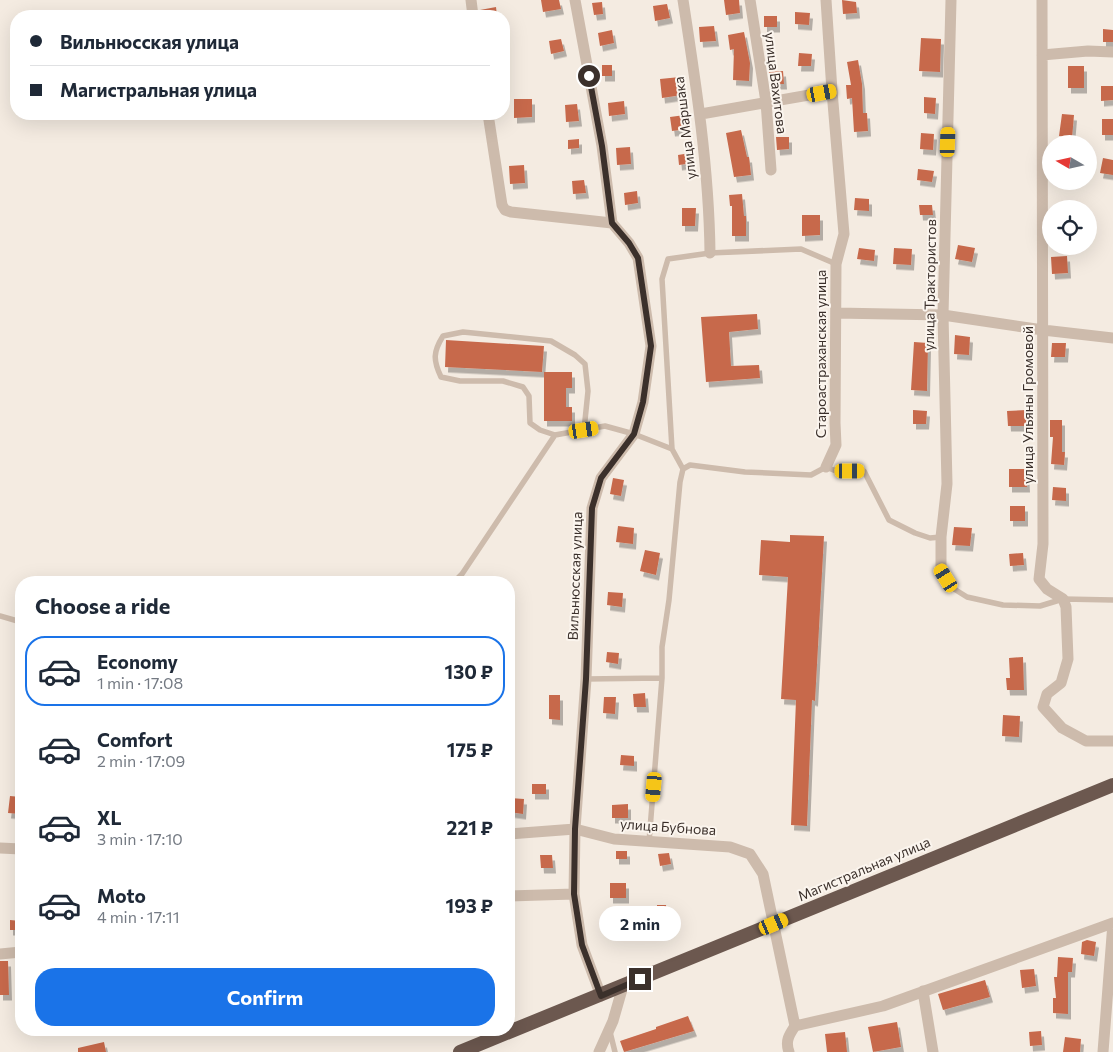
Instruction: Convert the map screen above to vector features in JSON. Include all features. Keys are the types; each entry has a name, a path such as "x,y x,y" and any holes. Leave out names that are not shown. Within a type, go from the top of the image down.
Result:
{"highway":[{"name":"Магистральная улица","path":"515,1030 1113,785"},
{"name":"Магистральная улица","path":"460,1052 500,1036"}],"street":[{"path":"489,120 502,205 505,210 612,223 602,146 575,0"},
{"name":"улица Маршака","path":"683,0 701,114 709,213 710,253"},
{"name":"улица Вахитова","path":"750,0 766,102 771,170"},
{"name":"Староастраханская улица","path":"826,0 844,234 836,264 836,445 826,467"},
{"name":"улица Трактористов","path":"941,569 941,537 947,484 943,315 951,0"},
{"name":"улица Ульяны Громовой","path":"1042,0 1043,544 1039,579 1047,589 1063,600"},
{"path":"1042,55 1088,51 1113,52"},
{"path":"701,114 832,91"},
{"name":"Вильнюсская улица","path":"601,996 582,945 574,894 575,829 586,679 592,508 601,478 634,434 643,402 651,346 638,258 629,243 612,223"},
{"path":"836,313 943,315 1113,338"},
{"path":"1063,600 1066,607 1068,659 1061,683 1047,694 1043,707 1062,728 1086,741 1113,741"},
{"name":"улица Бубнова","path":"515,834 575,829 614,839 730,847 750,854 762,874 795,1026"},
{"path":"0,848 15,849"},
{"path":"515,896 574,894"},
{"path":"789,1052 788,1037 795,1026 883,1006 1113,923 1103,1052"},
{"path":"0,954 15,953"},
{"path":"599,1052 609,1030 623,986"},
{"path":"923,991 933,1052"}],"lane":[{"path":"683,470 672,449 662,279 668,259 710,253 801,249 836,264"},
{"path":"584,430 588,391 585,364 575,355 551,340 463,332 443,336 435,349 436,366 441,377 460,381 503,381 523,387 529,396 530,423 540,430 555,435 584,430 605,426 634,434 672,449"},
{"path":"460,576 555,435"},
{"path":"649,842 662,678 662,647 669,600 680,482 683,470 690,465 746,472 811,475 826,467 836,471 864,471 889,520 930,538 941,537"},
{"path":"941,569 951,587 966,597 1003,604 1040,606 1063,600 1113,600"},
{"path":"0,616 15,620"},
{"path":"586,679 662,678"},
{"path":"609,1030 615,1052"}],"building":[{"path":"541,0 559,0 561,9 543,12"},
{"path":"724,0 739,0 740,13 726,15"},
{"path":"842,0 856,2 857,13 843,14"},
{"path":"602,2 603,14 594,15 592,3"},
{"path":"667,4 670,18 655,21 653,6"},
{"path":"496,7 496,10 480,10"},
{"path":"795,12 810,13 809,25 795,24"},
{"path":"764,16 777,16 777,27 764,27"},
{"path":"714,26 716,41 700,42 699,27"},
{"path":"1103,29 1113,30 1113,42 1103,42"},
{"path":"612,30 614,43 600,46 598,33"},
{"path":"744,32 750,63 749,81 733,80 734,49 730,50 728,35"},
{"path":"921,38 941,39 940,72 919,71"},
{"path":"561,39 564,51 551,54 549,41"},
{"path":"799,53 812,54 811,66 798,66"},
{"path":"858,60 862,84 863,113 867,113 868,131 854,132 852,98 847,99 846,85 851,85 847,62"},
{"path":"602,65 612,65 612,76 602,76"},
{"path":"1068,66 1084,66 1084,88 1068,88"},
{"path":"783,71 784,84 771,84 769,72"},
{"path":"680,77 682,95 662,98 660,79"},
{"path":"1101,86 1113,86 1113,100 1101,101"},
{"path":"924,97 936,98 935,114 924,113"},
{"path":"514,99 532,99 532,117 514,118"},
{"path":"624,101 625,114 609,116 608,103"},
{"path":"577,104 579,121 566,122 565,105"},
{"path":"1062,114 1074,115 1072,135 1059,135"},
{"path":"685,115 687,129 672,131 670,117"},
{"path":"1102,119 1113,119 1113,135 1102,135"},
{"path":"741,130 747,157 749,157 751,175 734,177 726,133"},
{"path":"921,133 934,134 933,150 920,149"},
{"path":"776,137 789,137 789,149 777,150"},
{"path":"579,139 579,148 568,149 568,140"},
{"path":"630,147 631,164 617,165 616,148"},
{"path":"690,153 692,163 679,165 678,155"},
{"path":"1103,158 1113,160 1113,175 1100,173"},
{"path":"524,165 525,183 510,184 509,166"},
{"path":"918,169 934,171 932,182 917,180"},
{"path":"584,180 586,193 573,194 572,181"},
{"path":"637,191 638,203 625,205 624,193"},
{"path":"742,194 744,216 746,216 746,236 732,236 732,206 730,206 729,195"},
{"path":"855,198 869,199 869,211 854,210"},
{"path":"919,205 932,205 933,215 920,215"},
{"path":"682,208 696,208 695,226 682,226"},
{"path":"802,215 820,215 820,235 802,236"},
{"path":"958,245 975,248 972,262 955,259"},
{"path":"859,248 875,250 874,261 857,259"},
{"path":"894,248 912,249 911,265 893,264"},
{"path":"1067,256 1068,273 1052,274 1051,257"},
{"path":"757,314 758,329 729,332 731,366 759,365 760,378 706,382 701,317"},
{"path":"955,335 970,337 969,355 954,354"},
{"path":"446,340 544,346 542,372 445,367"},
{"path":"914,342 928,343 927,391 911,390"},
{"path":"1052,343 1066,343 1065,357 1051,357"},
{"path":"544,372 572,372 572,388 566,388 566,407 572,407 572,421 544,421"},
{"path":"913,410 927,411 926,424 913,424"},
{"path":"1026,410 1027,426 1008,426 1007,411"},
{"path":"1050,420 1062,420 1062,452 1065,452 1064,465 1051,464 1053,437 1050,437"},
{"path":"1009,469 1026,469 1027,487 1009,487"},
{"path":"613,478 624,480 621,496 610,494"},
{"path":"1053,487 1066,488 1066,501 1052,500"},
{"path":"1010,506 1025,506 1025,521 1010,521"},
{"path":"618,526 634,528 633,544 616,542"},
{"path":"954,527 972,528 970,546 952,545"},
{"path":"790,535 824,536 815,701 812,700 807,826 791,825 796,700 781,699 788,577 759,575 761,540 790,542"},
{"path":"645,550 660,553 656,575 640,571"},
{"path":"1023,553 1024,565 1010,566 1009,554"},
{"path":"608,592 623,593 622,607 607,605"},
{"path":"607,652 619,653 618,664 606,662"},
{"path":"1023,657 1024,690 1007,690 1006,678 1010,678 1009,658"},
{"path":"645,693 646,707 634,707 633,694"},
{"path":"549,695 560,695 560,720 549,719"},
{"path":"604,697 616,697 615,714 603,713"},
{"path":"1003,715 1020,716 1019,737 1002,736"},
{"path":"621,755 634,756 634,766 620,765"},
{"path":"532,784 546,784 546,794 532,794"},
{"path":"10,796 15,796 15,814 8,813"},
{"path":"515,798 524,799 523,814 515,813"},
{"path":"628,804 628,818 612,818 612,805"},
{"path":"616,851 627,851 627,859 616,859"},
{"path":"669,853 671,864 660,866 658,854"},
{"path":"540,855 552,855 553,868 541,868"},
{"path":"610,883 626,883 626,898 610,898"},
{"path":"657,905 666,905 667,914 657,914"},
{"path":"10,920 15,920 15,930 10,930"},
{"path":"1087,940 1096,942 1094,956 1081,954 1082,942"},
{"path":"1058,957 1073,958 1072,972 1068,972 1068,1014 1053,1013 1053,998 1056,998 1054,977 1057,977"},
{"path":"0,961 8,961 9,995 0,995"},
{"path":"1034,969 1036,986 1022,988 1020,970"},
{"path":"985,980 990,997 943,1010 938,994"},
{"path":"688,1016 694,1031 624,1052 620,1041"},
{"path":"897,1022 901,1047 873,1052 868,1027"},
{"path":"1041,1031 1042,1045 1030,1046 1029,1032"},
{"path":"845,1032 847,1052 827,1052 825,1034"},
{"path":"1065,1037 1081,1039 1080,1052 1063,1052"},
{"path":"104,1042 106,1052 78,1052 78,1048"}],"route":[{"path":"589,76 602,146 612,223 629,243 638,258 651,346 643,402 634,434 601,478 592,508 586,679 575,829 574,894 582,945 601,996 640,979"}]}
